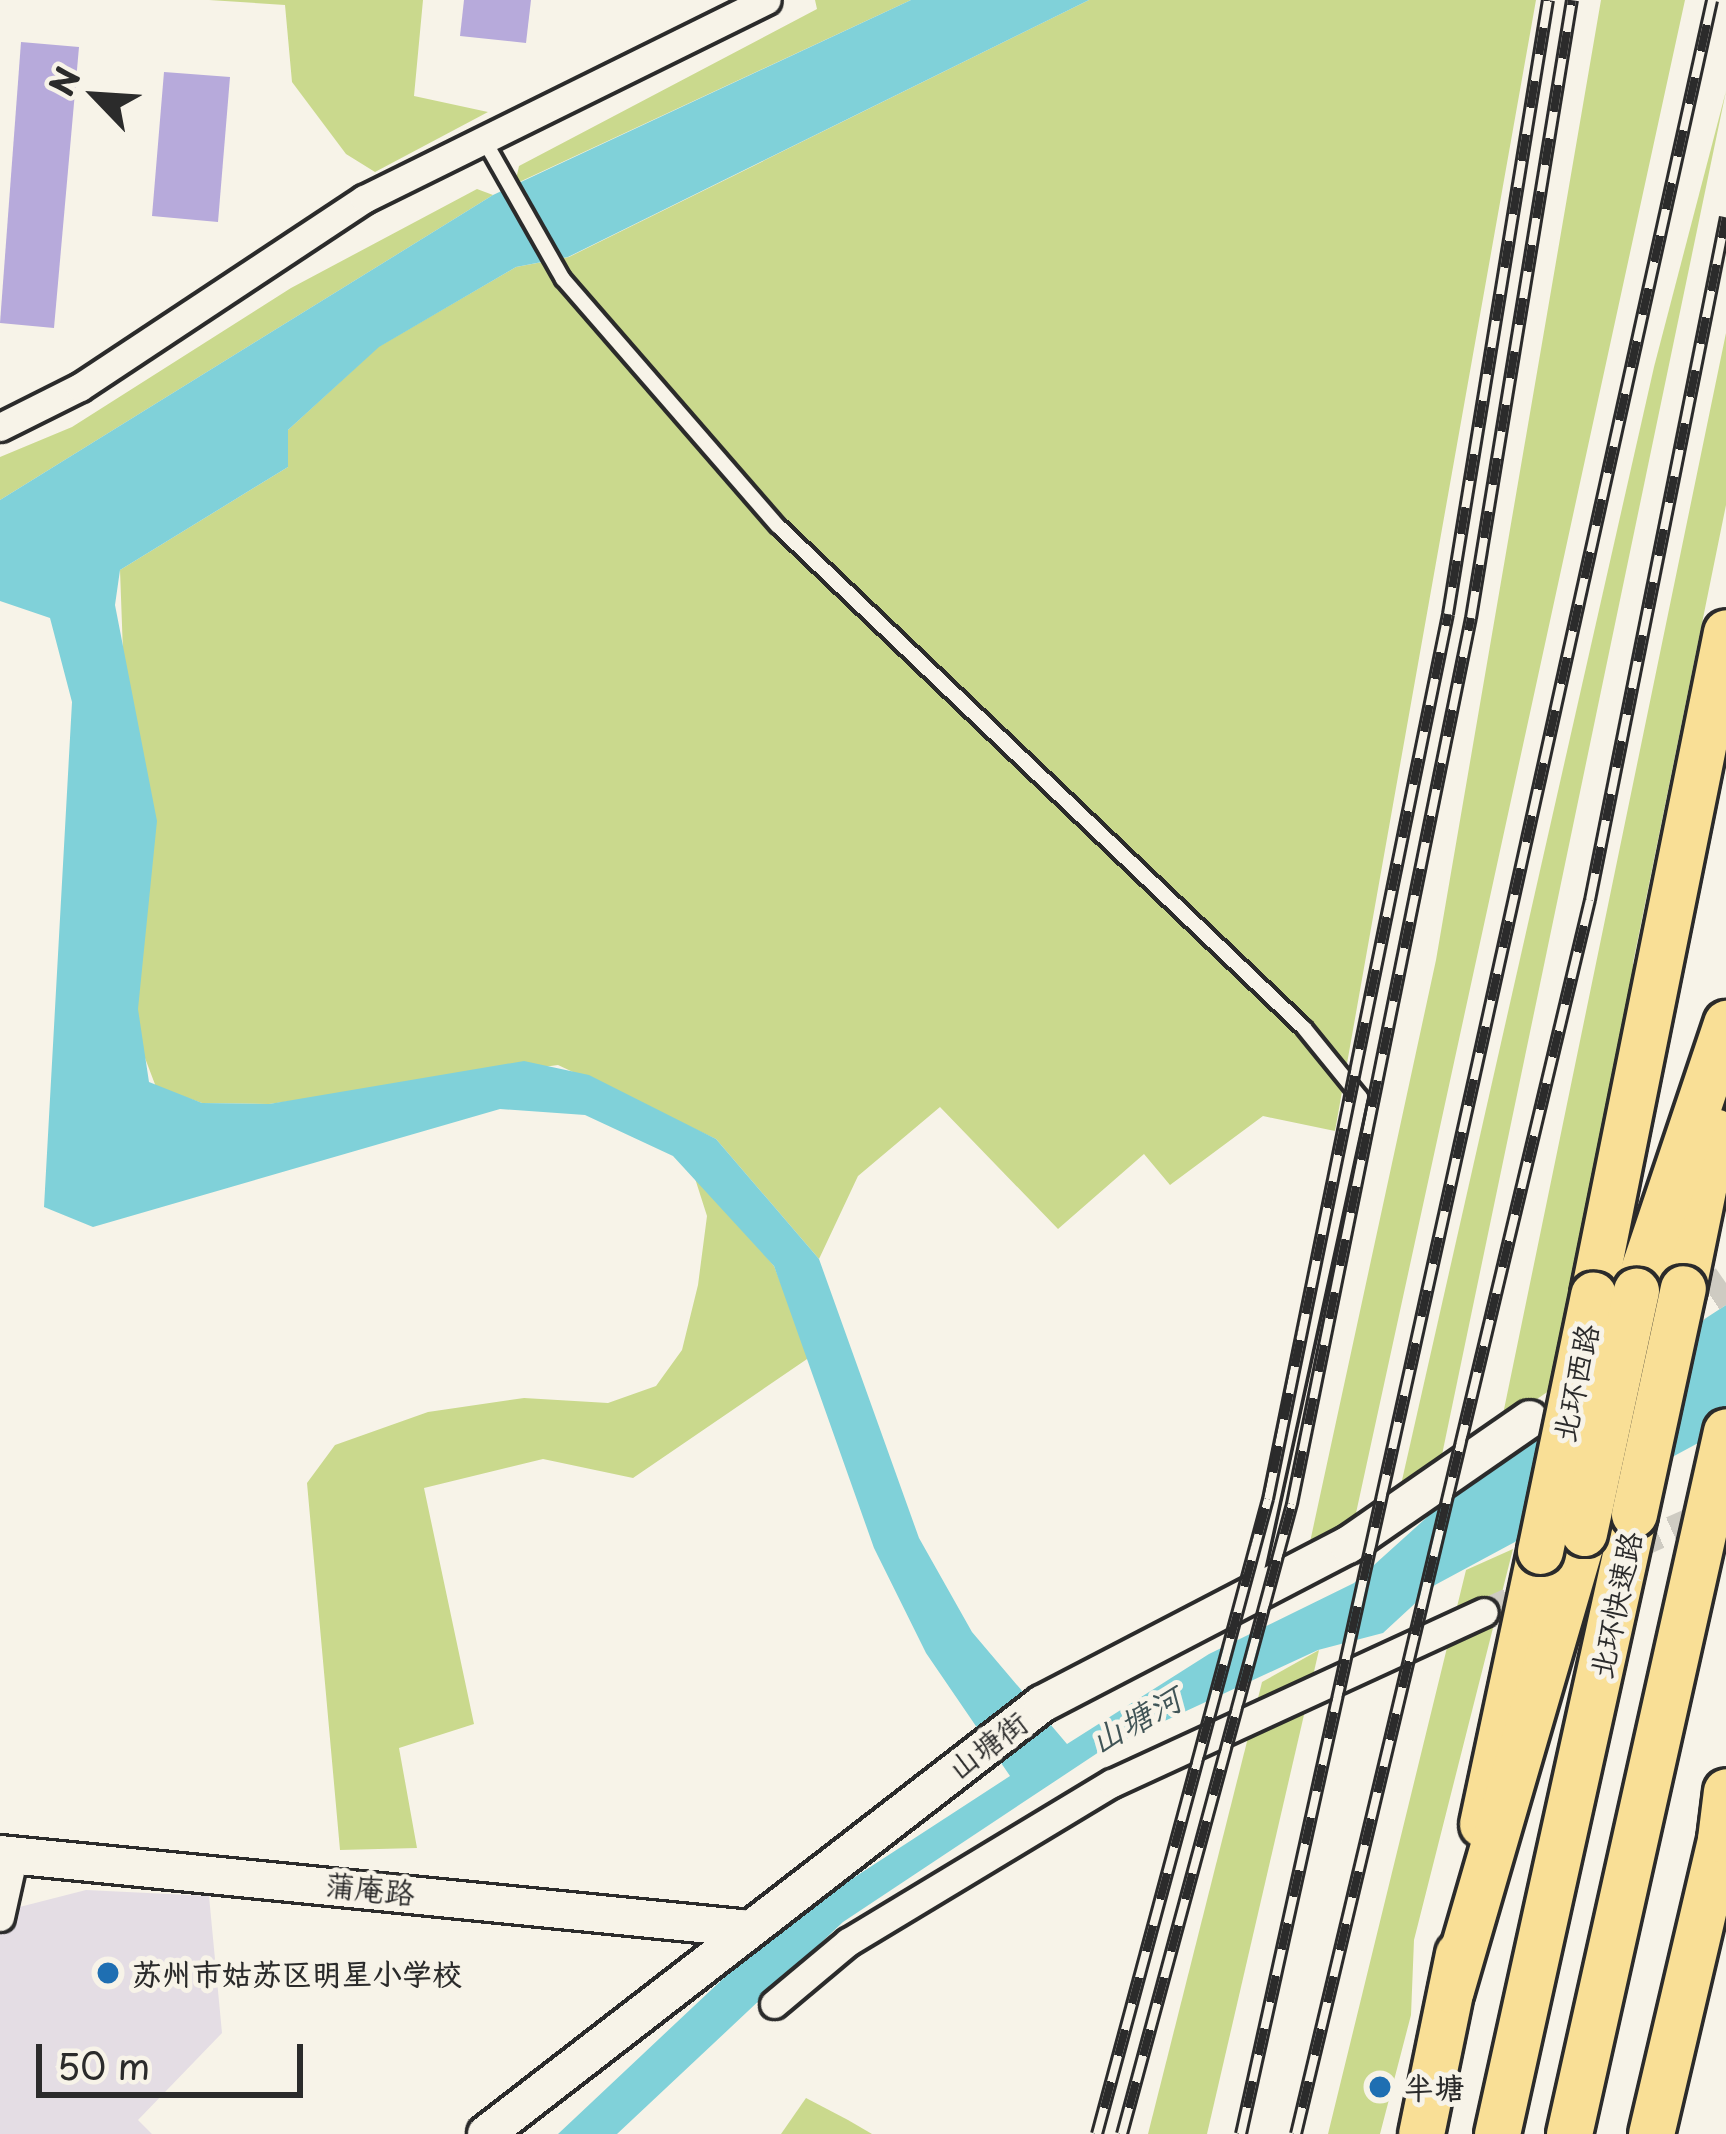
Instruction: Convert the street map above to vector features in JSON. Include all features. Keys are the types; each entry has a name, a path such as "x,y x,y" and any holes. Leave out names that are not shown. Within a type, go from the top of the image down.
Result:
{"main road":[{"name":"北环西路","path":"1421,2134 1540,1551 1615,1292 1656,1000 1726,632"},
{"path":"1656,1000 1726,741"},
{"path":"1451,1990 1584,1532 1615,1292 1726,1023"},
{"name":"北环快速路","path":"1497,2134 1607,1648 1726,1075"},
{"path":"1568,2134 1681,1654 1725,1436"},
{"path":"1652,2134 1723,1827 1726,1791"}],"street":[{"path":"0,427 80,387 364,199 767,0"},
{"name":"山塘街","path":"486,2134 740,1928 859,1851 982,1746 1042,1704 1254,1585 1348,1545 1530,1419"},
{"path":"774,2004 848,1942 1112,1783 1484,1612"},
{"path":"0,1916 7,1854"},
{"name":"蒲庵路","path":"7,1854 740,1928"}],"lane":[{"path":"484,140 553,263 778,526 1304,1028 1360,1097 1254,1585"}],"shaded area":[{"name":"苏州市姑苏区明星小学校","path":"86,1890 209,1896 222,2033 138,2120 152,2134 0,2134 0,1912"}],"green space":[{"path":"209,0 423,0 414,96 488,112 375,172 346,154 292,82 285,5"},
{"path":"815,0 911,0 515,184 519,166 817,9"},
{"path":"1089,0 1536,0 1335,1131 1263,1116 1170,1185 1144,1154 1058,1229 940,1107 858,1176 819,1259 716,1139 558,1065 269,1104 202,1103 156,1087 137,1037 120,570 288,467 288,430 378,347 516,267 569,257"},
{"path":"1601,0 1685,0 1353,1527 1307,1556 1436,960"},
{"path":"1726,91 1438,1474 1398,1498 1654,367"},
{"path":"477,189 493,195 0,500 0,457 72,427 291,288"},
{"path":"1726,333 1726,505 1633,963 1638,1025 1556,1386 1501,1424"},
{"path":"692,1169 774,1266 810,1357 633,1478 543,1459 424,1488 474,1724 399,1748 417,1848 340,1850 307,1483 335,1445 428,1412 524,1398 608,1403 656,1386 682,1350 698,1285 707,1216"},
{"path":"1513,1549 1414,1940 1411,2015 1380,2134 1328,2134 1466,1570"},
{"path":"1319,1650 1207,2134 1148,2134 1262,1682"},
{"path":"806,2098 848,2120 872,2134 781,2134"}],"water":[{"name":"山塘河","path":"911,0 1089,0 568,257 516,267 379,347 288,430 288,467 120,570 115,605 157,821 138,1009 149,1082 202,1103 269,1104 524,1061 589,1075 716,1139 819,1259 919,1538 972,1632 1067,1744 1209,1654 1354,1583 1496,1455 1726,1305 1726,1428 1435,1585 1383,1633 1318,1650 1102,1750 843,1922 617,2134 558,2134 778,1927 1010,1776 926,1653 874,1548 774,1266 673,1156 585,1115 500,1109 93,1227 44,1207 72,702 50,618 0,601 0,500 493,195"}],"building":[{"path":"464,0 531,0 526,43 460,36"},
{"path":"21,42 79,47 54,328 0,323"},
{"path":"164,72 230,77 218,222 152,216"}],"tunnel":[{"path":"1665,1325 1726,1283"},
{"path":"1484,1612 1717,1509"}],"railway":[{"path":"1097,2134 1268,1499 1448,614 1548,0"},
{"path":"1122,2134 1292,1504 1471,618 1572,0"},
{"path":"1241,2134 1712,0"},
{"path":"1296,2134 1590,900 1726,217"}],"place":[{"name":"苏州市姑苏区明星小学校","path":"108,1973"},
{"name":"半塘","path":"1380,2087"}]}
